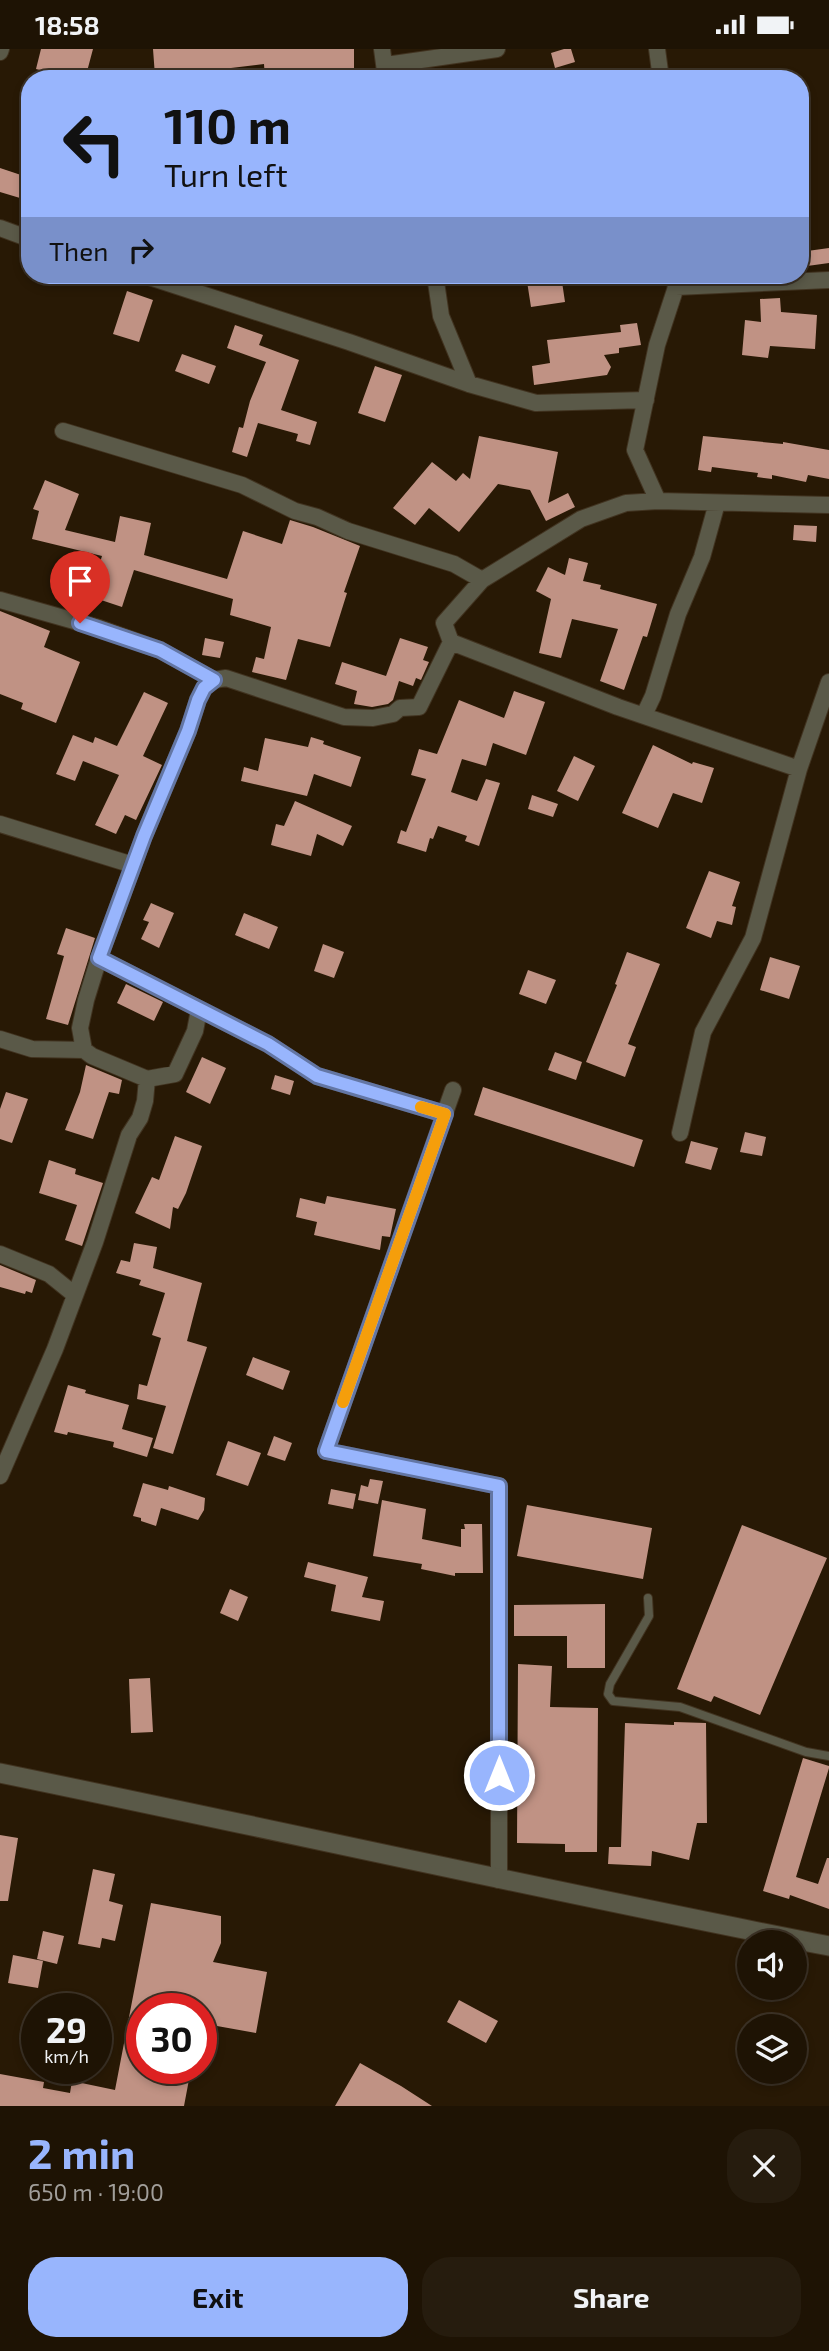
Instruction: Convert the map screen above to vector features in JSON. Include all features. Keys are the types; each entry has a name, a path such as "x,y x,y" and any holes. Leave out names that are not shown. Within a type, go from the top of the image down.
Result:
{"street":[{"path":"385,64 497,49"},
{"path":"657,49 660,70"},
{"path":"0,228 21,236"},
{"path":"809,280 829,280"},
{"path":"171,284 469,384 536,403 646,400"},
{"path":"436,284 441,316 469,384"},
{"path":"658,501 635,450 657,345 674,284"},
{"path":"63,431 242,485 295,511 317,517 348,531 454,564 482,580"},
{"path":"799,769 644,715 452,642 444,623 482,580 581,519 626,503 658,501 829,505"},
{"path":"644,715 653,696 678,614 702,557 717,503"},
{"path":"0,600 99,628 160,650 214,680"},
{"path":"84,1050 80,1028 99,958 132,865 204,688 214,680 226,678 344,717 373,718 393,714 400,708 419,707 452,642"},
{"path":"680,1133 703,1032 753,938 799,769 829,683"},
{"path":"0,824 132,865"},
{"path":"99,958 268,1044 317,1076 445,1114"},
{"path":"0,1039 32,1049 84,1050 92,1056 147,1079 175,1075 195,1031 199,1010"},
{"path":"0,1476 55,1349 95,1242 125,1145 140,1118 147,1079"},
{"path":"453,1090 326,1451 499,1486 499,1880"},
{"path":"0,1254 49,1274 75,1294"},
{"path":"0,1773 499,1880 829,1946"}],"lane":[{"path":"648,1598 649,1616 610,1684 608,1695 613,1701 680,1707 806,1752 829,1756"}],"building":[{"path":"41,49 93,49 87,70 36,69"},
{"path":"153,49 354,49 354,70 264,70 264,64 214,70 155,70"},
{"path":"571,49 575,62 555,68 551,53"},
{"path":"0,168 21,175 21,198 0,192"},
{"path":"829,248 829,263 809,266 809,251"},
{"path":"527,284 562,284 565,302 531,307"},
{"path":"127,291 153,300 139,342 113,334"},
{"path":"780,298 781,312 817,315 815,349 770,346 768,358 742,355 745,320 761,322 760,299"},
{"path":"637,323 641,345 619,348 619,353 604,355 611,367 607,375 534,385 532,366 550,363 547,340 621,332 620,325"},
{"path":"235,325 263,335 259,345 299,360 281,410 317,422 310,445 296,441 298,434 258,423 247,457 232,452 239,427 243,428 250,401 266,362 227,348"},
{"path":"182,354 216,366 209,384 175,371"},
{"path":"375,366 402,375 385,422 358,413"},
{"path":"479,436 558,452 548,503 568,493 575,507 546,521 530,490 498,484 459,532 429,508 415,525 393,508 432,462 456,481 463,473 470,479"},
{"path":"703,436 783,442 829,450 829,479 808,475 806,482 772,475 772,479 757,477 758,473 712,467 711,472 698,470"},
{"path":"45,480 79,494 65,530 115,542 120,516 151,523 144,555 227,579 243,531 282,544 290,520 360,546 344,592 347,593 330,647 298,639 286,680 252,672 256,657 264,659 271,627 230,615 233,599 134,570 122,607 89,596 102,556 32,539 39,511 33,509"},
{"path":"794,525 817,526 816,542 793,540"},
{"path":"569,558 588,563 583,581 601,585 600,589 657,604 647,637 643,636 624,690 600,681 618,629 572,619 561,658 539,653 551,599 536,591 548,567 565,575"},
{"path":"0,611 50,631 44,647 80,662 56,723 21,709 23,703 0,694"},
{"path":"205,638 224,642 220,658 202,655"},
{"path":"400,638 428,647 423,660 429,662 421,680 416,678 413,686 399,681 393,700 388,704 372,707 354,704 357,691 335,684 342,662 386,676"},
{"path":"514,691 545,702 526,755 493,743 486,766 462,759 451,792 477,801 486,779 500,783 479,846 465,841 467,836 438,826 433,839 430,838 426,852 397,843 401,830 406,832 426,779 411,775 419,749 437,754 459,700 504,718"},
{"path":"144,692 168,703 143,756 162,765 136,820 125,815 116,834 95,825 119,775 83,761 75,781 56,774 73,735 93,743 95,737 117,746"},
{"path":"311,737 361,757 351,787 314,774 307,796 241,781 244,767 258,771 265,738 308,747"},
{"path":"653,745 692,764 693,762 714,768 702,803 673,793 658,828 622,813"},
{"path":"574,756 595,766 578,801 557,791"},
{"path":"532,795 558,804 553,817 528,809"},
{"path":"295,801 352,826 343,846 317,834 311,856 271,845 276,824 284,826"},
{"path":"709,871 740,882 732,906 736,907 732,925 717,921 711,938 686,928"},
{"path":"151,903 174,913 159,948 141,939 149,922 143,920"},
{"path":"244,913 278,927 269,949 235,935"},
{"path":"66,928 95,938 68,1025 46,1019 64,956 57,954"},
{"path":"323,944 344,952 334,978 314,971"},
{"path":"627,952 660,964 628,1044 636,1047 625,1077 586,1062 617,985 615,984"},
{"path":"770,957 800,966 789,999 760,990"},
{"path":"528,970 556,980 546,1004 519,994"},
{"path":"126,984 163,1002 154,1021 117,1003"},
{"path":"555,1052 582,1062 576,1080 548,1070"},
{"path":"202,1057 226,1068 210,1104 186,1092"},
{"path":"86,1065 122,1080 119,1094 109,1092 93,1139 65,1130 80,1092"},
{"path":"275,1075 294,1081 290,1095 271,1089"},
{"path":"483,1087 643,1140 634,1167 474,1115"},
{"path":"6,1092 28,1099 12,1143 0,1139 0,1109"},
{"path":"745,1132 766,1137 762,1156 740,1152"},
{"path":"175,1136 202,1146 186,1193 178,1209 173,1207 170,1229 135,1213 152,1177 159,1180"},
{"path":"691,1141 718,1148 711,1170 685,1163"},
{"path":"49,1160 76,1169 75,1174 103,1183 82,1246 65,1240 77,1205 39,1193"},
{"path":"327,1196 396,1209 390,1237 382,1236 380,1250 314,1235 317,1222 296,1217 300,1198 325,1204"},
{"path":"134,1243 157,1247 153,1268 202,1283 187,1341 207,1347 173,1454 153,1448 166,1406 137,1399 139,1384 147,1386 161,1338 152,1335 165,1293 139,1285 141,1280 116,1273 121,1260 130,1262"},
{"path":"0,1265 36,1280 32,1293 26,1291 25,1294 0,1287"},
{"path":"253,1357 290,1371 283,1390 246,1375"},
{"path":"68,1385 86,1390 85,1393 129,1405 122,1429 153,1438 147,1457 113,1447 114,1442 68,1432 67,1435 54,1432"},
{"path":"274,1436 292,1443 285,1461 267,1455"},
{"path":"228,1441 261,1453 248,1486 216,1475"},
{"path":"370,1479 383,1481 378,1504 358,1500 361,1485 368,1487"},
{"path":"143,1483 168,1490 169,1486 205,1498 204,1510 198,1520 161,1508 156,1526 141,1521 141,1518 133,1516"},
{"path":"331,1489 356,1494 353,1509 328,1504"},
{"path":"382,1500 426,1509 422,1539 461,1547 461,1529 465,1529 464,1524 482,1524 483,1573 455,1573 455,1576 421,1569 422,1564 373,1556"},
{"path":"527,1505 652,1528 643,1579 517,1556"},
{"path":"742,1525 827,1558 760,1715 714,1696 711,1702 677,1689"},
{"path":"308,1562 368,1577 362,1597 384,1601 380,1621 331,1611 336,1585 304,1577"},
{"path":"230,1589 248,1597 238,1621 220,1613"},
{"path":"605,1604 605,1668 567,1668 567,1636 514,1636 514,1605"},
{"path":"518,1664 552,1666 550,1707 598,1708 597,1852 565,1852 565,1844 517,1843"},
{"path":"150,1678 153,1732 131,1733 129,1679"},
{"path":"674,1722 706,1723 707,1823 697,1823 689,1860 652,1851 651,1866 608,1864 609,1847 621,1847 625,1723 674,1725"},
{"path":"803,1758 829,1768 796,1877 818,1884 829,1858 829,1909 790,1895 789,1899 763,1891"},
{"path":"0,1835 18,1838 8,1901 0,1901"},
{"path":"93,1869 115,1874 109,1901 123,1905 115,1941 102,1938 100,1948 78,1944"},
{"path":"151,1903 221,1916 221,1943 213,1962 267,1972 256,2033 217,2026 217,1993 134,1993"},
{"path":"43,1931 64,1936 57,1964 37,1959"},
{"path":"13,1955 43,1961 38,1988 8,1983"},
{"path":"459,2000 498,2021 486,2043 447,2022"},
{"path":"126,2033 126,2084 188,2084 184,2106 0,2106 0,2074 21,2078 21,2084 44,2084 43,2088 70,2093 72,2084 115,2090"},
{"path":"360,2063 401,2086 432,2106 335,2106"}],"slow traffic":[{"path":"343,1402 445,1114 421,1107"}],"route":[{"path":"80,623 160,650 214,680 204,688 198,700 114,913 99,958 268,1044 317,1076 445,1114 326,1451 499,1486 499,1775"}]}
